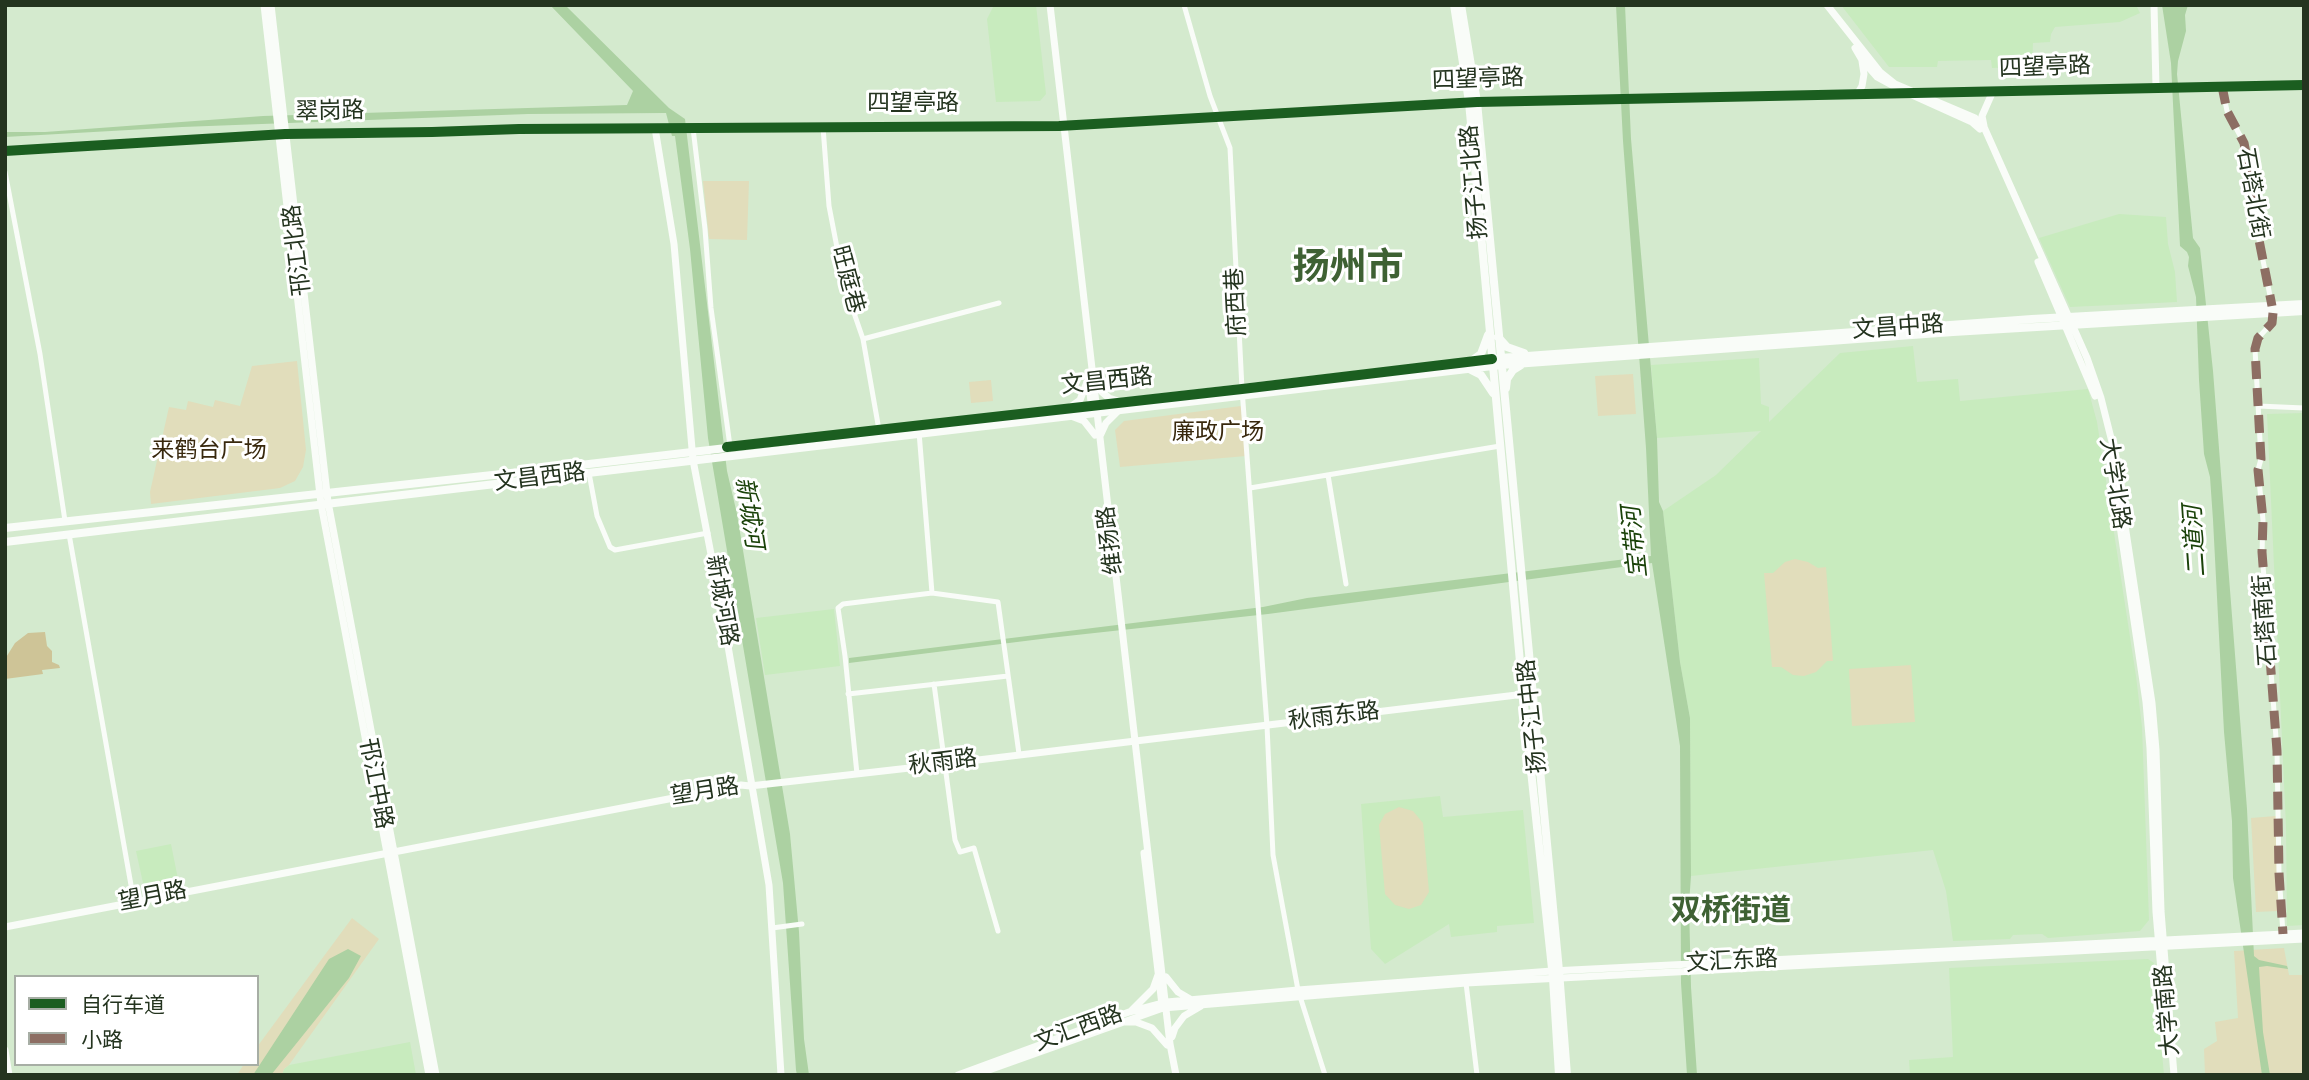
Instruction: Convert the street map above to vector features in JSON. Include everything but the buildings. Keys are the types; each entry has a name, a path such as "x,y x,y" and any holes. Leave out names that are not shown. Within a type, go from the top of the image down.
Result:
{"main road":[{"name":"扬子江北路","path":"1454,5 1473,102 1489,329 1496,362"},
{"name":"扬子江北路","path":"1461,5 1498,337 1496,362"},
{"name":"文昌中路","path":"1496,362 1543,355 1652,351 2272,309 2304,304"},
{"name":"文昌中路","path":"2272,309 2304,311"},
{"path":"1489,329 1481,354 1470,365 1500,397 1513,370 1524,364"},
{"path":"1498,337 1516,352 1543,355"},
{"name":"文昌中路","path":"1496,362 1524,364 1635,352"},
{"name":"文昌西路","path":"5,542 324,498 693,456 708,459 728,457 919,430 1496,362"},
{"name":"扬子江中路","path":"1496,362 1567,1075"},
{"name":"扬子江中路","path":"1500,397 1500,446 1516,570"},
{"name":"文昌西路","path":"5,528 589,473 693,456 705,450 728,447 879,430 919,430"},
{"name":"扬子江中路","path":"1556,975 1559,1075"}],"street":[{"name":"邗江北路","path":"264,5 279,111"},
{"name":"邗江北路","path":"271,5 281,130 324,498"},
{"name":"维扬路","path":"1048,5 1168,1045 1174,1075"},
{"name":"府西巷","path":"1184,5 1230,148 1273,855 1299,993 1325,1075"},
{"path":"1827,5 1880,72 1895,84 1975,118 1984,127"},
{"path":"2154,5 2156,87"},
{"name":"大学北路","path":"1845,29 1862,60 1890,86 1980,128 2068,321"},
{"path":"1858,93 1864,74 1862,60"},
{"name":"四望亭路","path":"655,128 1062,125 1473,102 1618,97 2304,85"},
{"name":"石塔北街","path":"2222,86 2227,111 2244,143 2272,309"},
{"path":"1984,127 1982,116 1993,91"},
{"name":"旺庭巷","path":"823,127 831,219 844,284 863,339 879,430"},
{"name":"大学北路","path":"1984,127 2068,321 2098,401 2108,446 2140,655 2150,748 2152,850 2160,943"},
{"name":"翠岗路","path":"5,151 281,130 655,128"},
{"name":"新城河路","path":"655,128 674,244 693,456 769,885 782,1075"},
{"path":"690,128 705,229 710,308 728,447"},
{"path":"5,172 40,355 65,521"},
{"path":"863,339 999,303"},
{"name":"石塔南街","path":"2272,309 2272,323 2258,338 2255,349 2260,459 2258,470 2277,751 2278,873 2283,934"},
{"path":"1091,378 1120,406 1097,436 1084,421 1070,412 1080,400 1091,378"},
{"path":"2258,406 2304,408"},
{"path":"919,430 932,593"},
{"path":"1250,488 1500,446"},
{"path":"589,473 597,516 610,547 615,550 708,533"},
{"path":"1328,475 1346,584"},
{"name":"邗江中路","path":"324,498 436,1075"},
{"path":"69,534 134,902"},
{"path":"858,775 838,606 843,604 932,593 998,602 1019,754"},
{"path":"848,694 1008,676"},
{"path":"934,684 955,840 960,852 974,848 998,930"},
{"name":"秋雨东路","path":"1133,740 1527,694"},
{"name":"秋雨路","path":"750,786 1133,740"},
{"name":"望月路","path":"5,929 741,785 750,786"},
{"name":"邗江中路","path":"392,854 429,1075"},
{"name":"望月路","path":"5,929 392,854"},
{"path":"772,928 802,924"},
{"name":"文汇东路","path":"2256,938 2304,933"},
{"name":"文汇东路","path":"1165,1005 1556,975 2256,938 2304,939"},
{"name":"大学南路","path":"2160,943 2172,1075"},
{"path":"1129,1012 1148,994 1161,974 1178,992 1191,1000"},
{"name":"文汇东路","path":"1165,1005 1191,1000 1556,975"},
{"path":"1466,983 1476,1075"},
{"path":"1118,1022 1136,1021 1152,1028 1168,1045 1184,1016 1203,1004"},
{"name":"文汇西路","path":"958,1075 1129,1012 1165,1005"},
{"name":"文汇西路","path":"975,1075 1165,1005"},
{"path":"5,1050 9,1075"}],"shaded area":[{"path":"550,5 565,5 669,108 685,119 727,471 737,514 790,834 799,932 804,1039 809,1075 797,1075 796,1070 783,883 708,438 690,249 675,136 672,136 666,113 528,114 182,127 5,137 5,132 45,132 263,116 627,105 633,91"},
{"path":"994,5 1036,5 1046,94 1040,101 996,102 987,19"},
{"path":"1616,5 1625,5 1631,139 1657,438 1659,502 1663,511 1680,662 1690,718 1689,904 1697,1075 1687,1075 1681,983 1680,746 1652,563 1268,614 849,663 849,658 1651,556"},
{"path":"1841,5 2136,5 2140,13 2120,22 2055,27 2050,42 2033,43 2032,66 1992,68 1991,60 1938,61 1937,67 1889,67"},
{"path":"2162,5 2188,5 2185,15 2186,31 2177,74 2193,238 2200,248 2213,371 2247,809 2254,956 2259,960 2287,966 2288,969 2259,967 2263,1032 2270,1075 2262,1075 2233,878 2232,821 2224,732 2213,520 2210,477 2204,454 2196,297 2188,266 2189,257 2180,246 2171,63"},
{"path":"2119,214 2166,217 2177,302 2070,307 2039,238"},
{"path":"1913,346 1917,382 1958,379 1960,401 2088,389 2097,422 2142,727 2149,920 2140,931 2048,938 2042,934 2013,935 2010,939 1953,941 1946,891 1933,850 1691,876 1690,718 1680,662 1663,511 1716,475 1761,431 1657,438 1651,365 1759,358 1761,404 1769,407 1769,422 1840,353"},
{"path":"2304,413 2304,925 2287,926 2286,826 2267,414"},
{"path":"834,609 840,666 765,675 756,618"},
{"path":"45,632 47,646 52,651 52,662 60,668 42,670 43,674 5,679 5,659 15,643 28,633"},
{"path":"1440,796 1443,817 1523,810 1534,923 1497,926 1497,932 1451,937 1449,924 1385,964 1371,949 1361,804"},
{"path":"171,844 179,884 152,889 143,883 136,851"},
{"path":"348,949 361,956 349,978 271,1075 253,1075 259,1066 329,959"},
{"path":"2148,959 2154,963 2164,1075 1910,1075 1909,1060 1953,1057 1949,968"},
{"path":"410,1042 416,1075 282,1075 289,1065"}],"green space":[{"path":"703,181 749,181 747,240 709,239"},
{"name":"来鹤台广场","path":"297,361 306,450 303,467 295,481 280,488 151,504 150,492 169,407 186,410 188,401 213,407 215,400 240,406 252,366"},
{"path":"1633,374 1636,414 1598,416 1595,376"},
{"path":"991,380 993,401 971,403 969,382"},
{"name":"廉政广场","path":"1241,406 1246,456 1120,467 1115,430 1124,421"},
{"path":"1795,559 1818,568 1826,567 1833,661 1827,661 1816,672 1804,676 1793,675 1781,667 1772,667 1764,573 1773,573 1785,562"},
{"path":"1911,665 1915,722 1852,726 1849,669"},
{"path":"1399,807 1413,811 1423,823 1429,892 1421,905 1409,909 1395,905 1385,894 1379,825 1385,814"},
{"path":"2276,816 2278,911 2256,912 2251,818"},
{"path":"352,918 379,939 282,1075 237,1075 243,1066 259,1066 259,1044"},
{"path":"2284,948 2289,975 2302,975 2304,1075 2205,1075 2204,1049 2217,1041 2215,1022 2238,1018 2234,951"}],"marked path":[{"path":"2222,86 2227,111 2244,143 2272,306"},
{"path":"2273,313 2272,323 2258,338 2255,349 2261,459 2258,470 2277,751 2283,934"}],"cycle path":[{"path":"5,151 285,134 519,129 1059,126 1477,102 2304,85"},
{"path":"727,447 1492,359"}],"district":[{"name":"扬州市","path":"1348,271"},
{"name":"双桥街道","path":"1731,913"}],"water label":[{"name":"新城河","path":"747,513"},
{"name":"二道河","path":"2197,541"},
{"name":"宝带河","path":"1637,542"}]}
